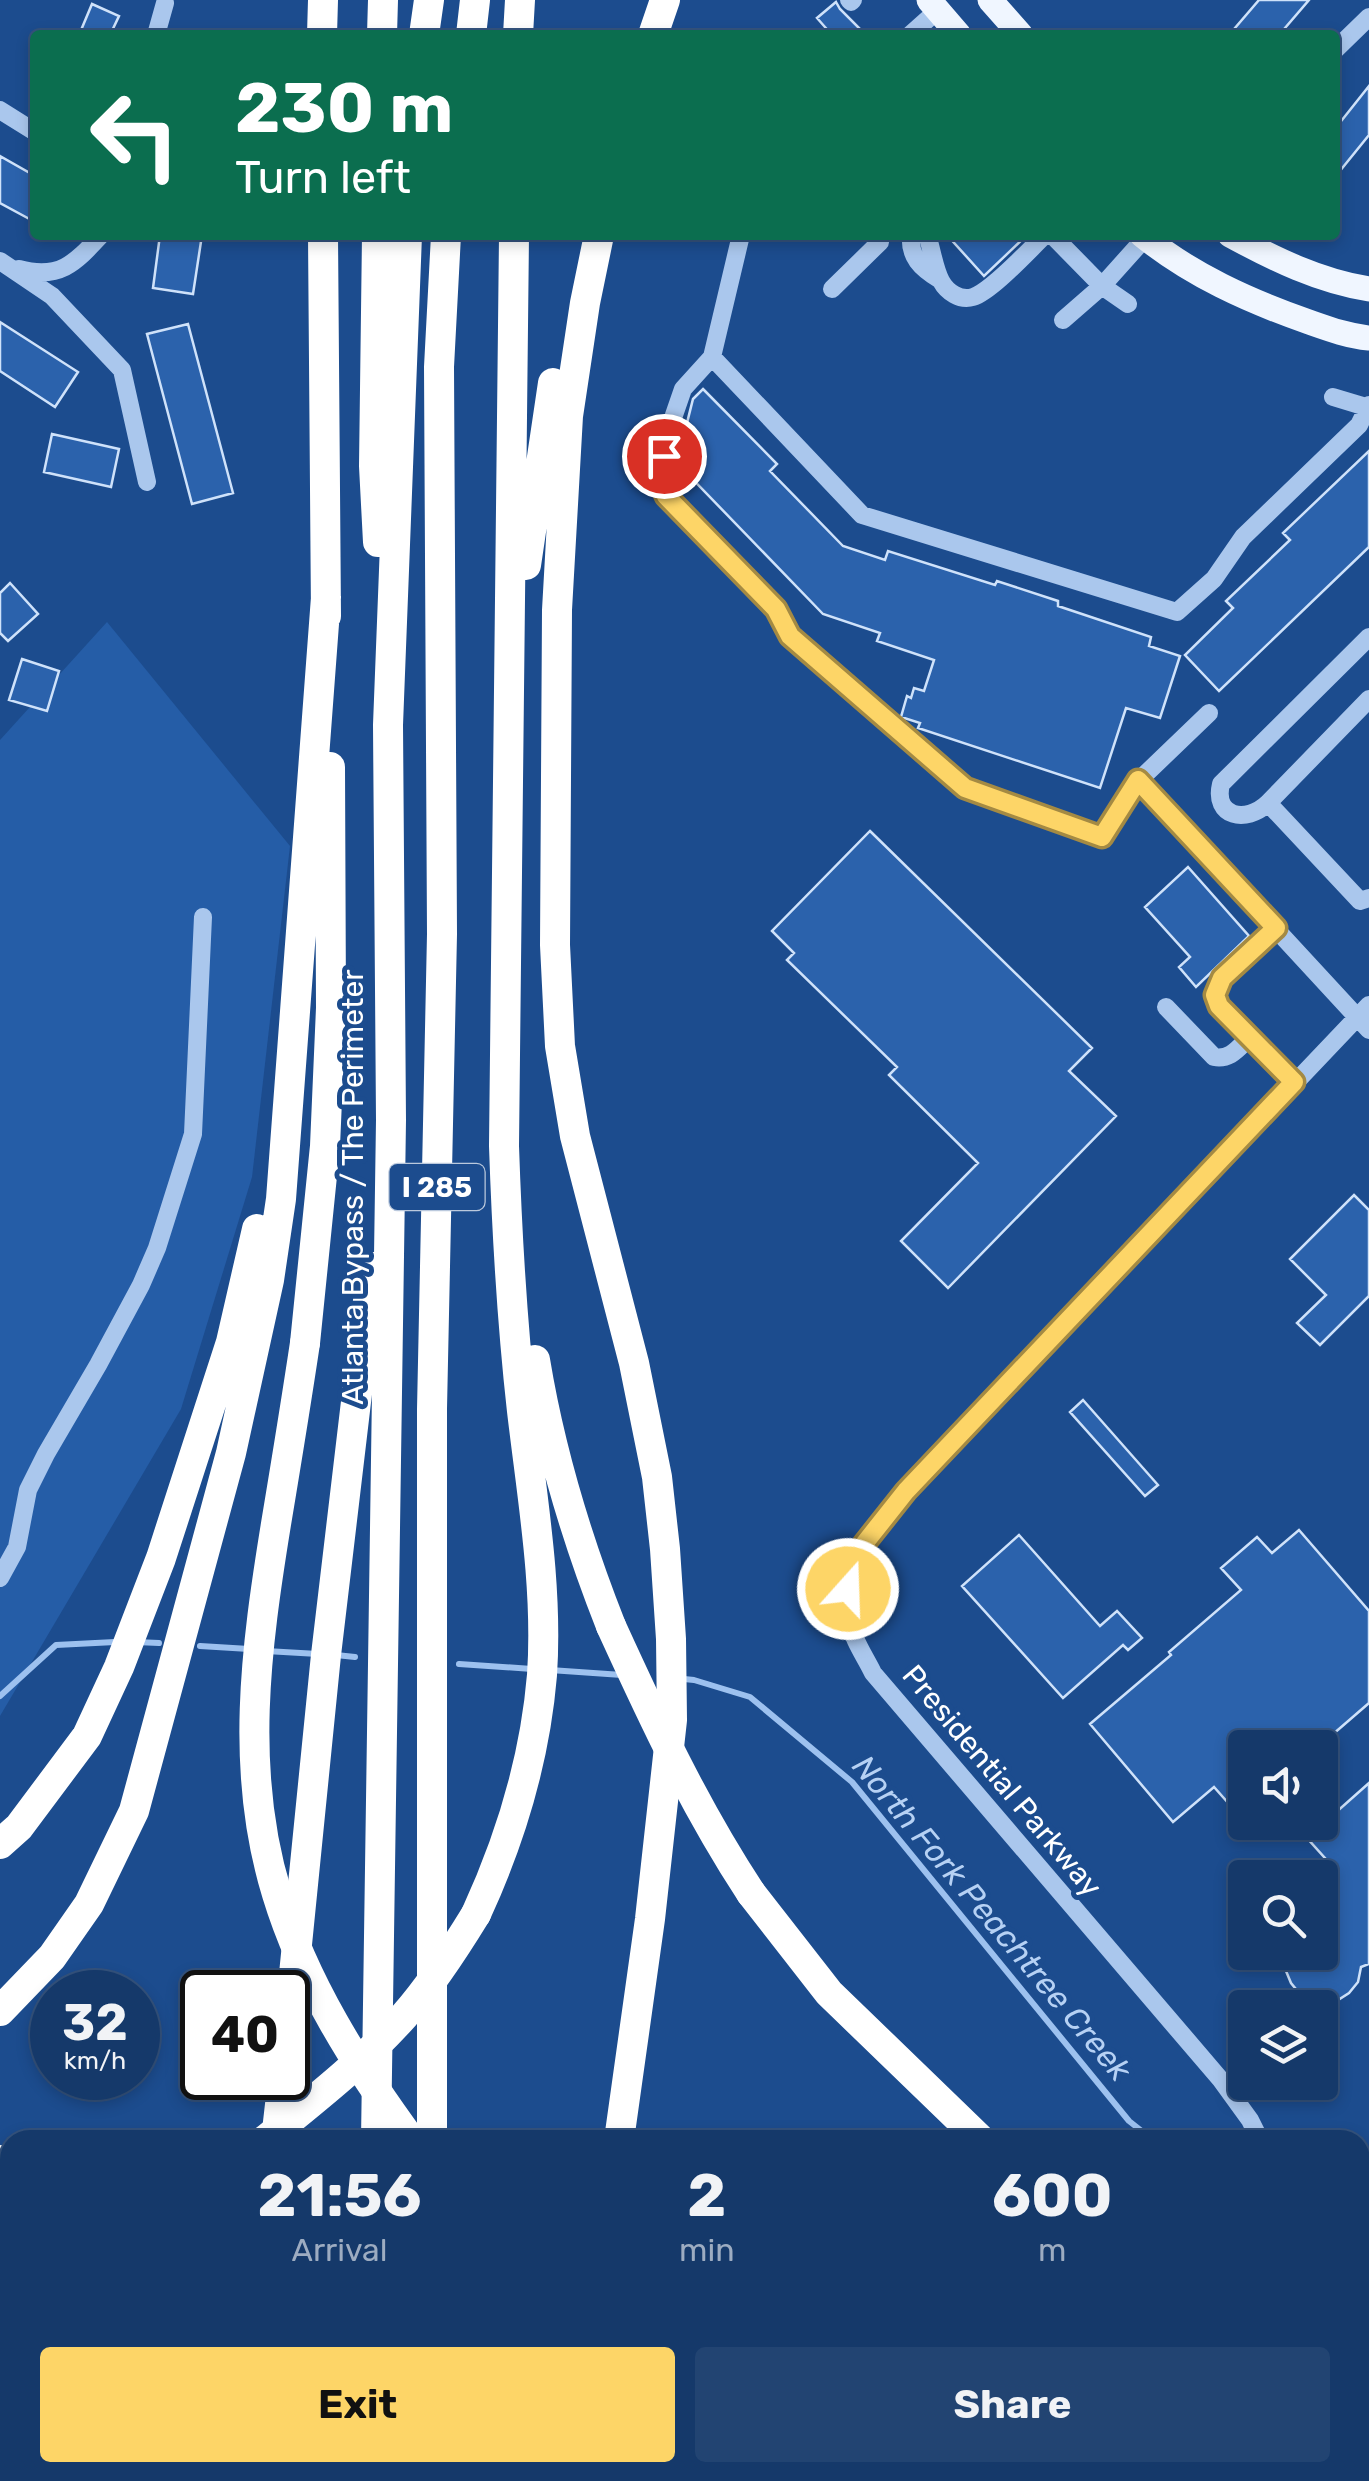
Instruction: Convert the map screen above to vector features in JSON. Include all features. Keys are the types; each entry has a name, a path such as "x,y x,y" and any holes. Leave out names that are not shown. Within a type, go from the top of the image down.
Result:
{"highway":[{"path":"322,30 323,0"},
{"path":"382,30 383,0"},
{"path":"425,30 429,0"},
{"path":"472,30 476,0"},
{"path":"518,30 520,0"},
{"path":"655,30 665,0"},
{"path":"323,240 332,818 331,1008 325,1146 305,1343 258,1642 253,1725 256,1793 276,1894 308,1977 372,2087 403,2130"},
{"path":"376,240 374,466 388,724"},
{"name":"Atlanta Bypass / The Perimeter","path":"376,2130 391,1120 388,724 407,240"},
{"name":"I 285","path":"434,2130 432,1409 442,934 439,366 446,240"},
{"path":"277,2130 368,2053 442,1968 492,1880 518,1807 532,1747 542,1666 543,1606 510,1281 504,1146 514,240"},
{"path":"510,687 540,458 568,298 586,240"},
{"path":"598,240 568,416 556,610 555,944 560,1046 575,1136 634,1363 657,1477 671,1639 672,1720 621,2130"},
{"path":"0,2010 52,1957 89,1904 134,1811 231,1453 270,1280 281,1199 326,597"},
{"path":"0,1844 19,1827 87,1736 162,1558 236,1323 290,1054"},
{"path":"294,1970 327,1648 391,1120"},
{"path":"504,1146 539,1387 564,1491 611,1626 660,1734 715,1838 751,1893 830,1994 971,2130"},
{"path":"277,2130 281,2100"}],"main road":[{"path":"990,0 1017,30"},
{"path":"933,5 955,30"},
{"path":"1150,240 1191,270 1254,303 1350,336 1369,338"},
{"path":"1240,240 1309,273 1369,288"}],"street":[{"path":"157,30 164,3"},
{"path":"914,30 933,5"},
{"path":"1340,45 1369,17"},
{"path":"0,110 30,129"},
{"path":"5,264 46,274 76,262 97,240"},
{"path":"740,240 712,357 683,389 664,456 661,484 666,496 776,609 790,636 965,788 1102,837 1138,780 1209,713"},
{"path":"832,289 878,240"},
{"path":"911,240 914,259 961,298 984,292 1049,240"},
{"path":"929,240 940,279"},
{"path":"1058,240 1102,286 1128,304"},
{"path":"1063,320 1102,286 1142,240"},
{"path":"5,264 52,296 122,370 147,482"},
{"path":"712,357 862,515 1177,612 1214,579 1244,537 1359,425 1369,407 1333,397"},
{"path":"1224,527 1244,537"},
{"path":"1369,638 1221,784 1220,799 1225,808 1243,817 1253,815 1369,699"},
{"path":"1138,780 1365,1017"},
{"path":"1268,803 1360,901 1369,898"},
{"path":"0,1578 16,1547 28,1490 157,1248 193,1134 203,917"},
{"path":"1276,928 1222,978 1215,995 1219,1006 1294,1082"},
{"path":"1166,1008 1214,1057 1231,1055 1250,1037"},
{"name":"Presidential Parkway","path":"1255,2130 1221,2080 873,1673 850,1626 848,1589 864,1544 906,1491 1294,1082 1365,1017"}],"shaded area":[{"path":"107,622 290,846 252,1177 181,1409 0,1716 0,740"}],"building":[{"path":"1259,0 1309,0 1283,30 1233,30"},
{"path":"836,2 861,30 828,30 817,18"},
{"path":"92,4 119,16 112,30 81,30"},
{"path":"1369,86 1369,135 1340,171 1340,118"},
{"path":"0,156 30,173 30,219 0,203"},
{"path":"159,240 201,240 193,294 153,288"},
{"path":"952,240 1022,240 984,276"},
{"path":"0,322 78,372 55,407 0,371"},
{"path":"188,324 233,493 192,504 147,334"},
{"path":"703,389 777,464 770,471 843,546 885,560 888,551 995,585 997,581 1151,637 1149,646 1180,656 1160,718 1126,708 1100,788 918,728 920,723 901,717 907,696 911,698 914,688 924,691 934,660 877,641 880,633 823,614 677,463 693,399"},
{"path":"52,434 119,449 111,487 44,472"},
{"path":"1369,451 1369,547 1219,691 1185,655 1233,608 1226,601 1290,540 1283,533"},
{"path":"10,583 38,614 8,641 0,633 0,593"},
{"path":"22,659 59,671 47,711 9,700"},
{"path":"870,831 1092,1048 1069,1071 1116,1116 948,1288 901,1241 978,1163 889,1075 897,1067 787,960 794,953 772,931"},
{"path":"1188,867 1249,936 1196,987 1179,967 1190,957 1145,907"},
{"path":"1354,1195 1369,1210 1369,1296 1320,1345 1297,1323 1326,1295 1290,1259"},
{"path":"1083,1400 1158,1485 1145,1496 1070,1412"},
{"path":"1299,1530 1369,1611 1369,1703 1338,1730 1228,1730 1228,1803 1214,1787 1173,1822 1090,1724 1241,1590 1221,1568 1257,1537 1272,1553"},
{"path":"1019,1535 1100,1626 1117,1611 1142,1638 1128,1650 1123,1645 1063,1698 962,1586"},
{"path":"1369,1783 1369,1964 1361,1967 1358,1982 1338,2000 1338,1990 1297,1990 1286,1971 1338,1970 1338,1860 1327,1860 1309,1840 1338,1840 1338,1810"}],"waterway":[{"name":"North Fork Peachtree Creek","path":"0,1696 56,1645 115,1642"},
{"name":"North Fork Peachtree Creek","path":"136,1642 159,1643"},
{"name":"North Fork Peachtree Creek","path":"200,1646 249,1649"},
{"name":"North Fork Peachtree Creek","path":"266,1651 318,1654"},
{"name":"North Fork Peachtree Creek","path":"336,1655 355,1657"},
{"name":"North Fork Peachtree Creek","path":"459,1664 532,1669"},
{"name":"North Fork Peachtree Creek","path":"550,1670 622,1675"},
{"name":"North Fork Peachtree Creek","path":"684,1679 750,1697 852,1782 1129,2121 1140,2130"}],"route":[{"path":"664,456 661,484 666,496 776,609 790,636 965,788 1102,837 1138,780 1276,928 1222,978 1215,995 1219,1006 1294,1082 906,1491 864,1544 848,1589"}]}
